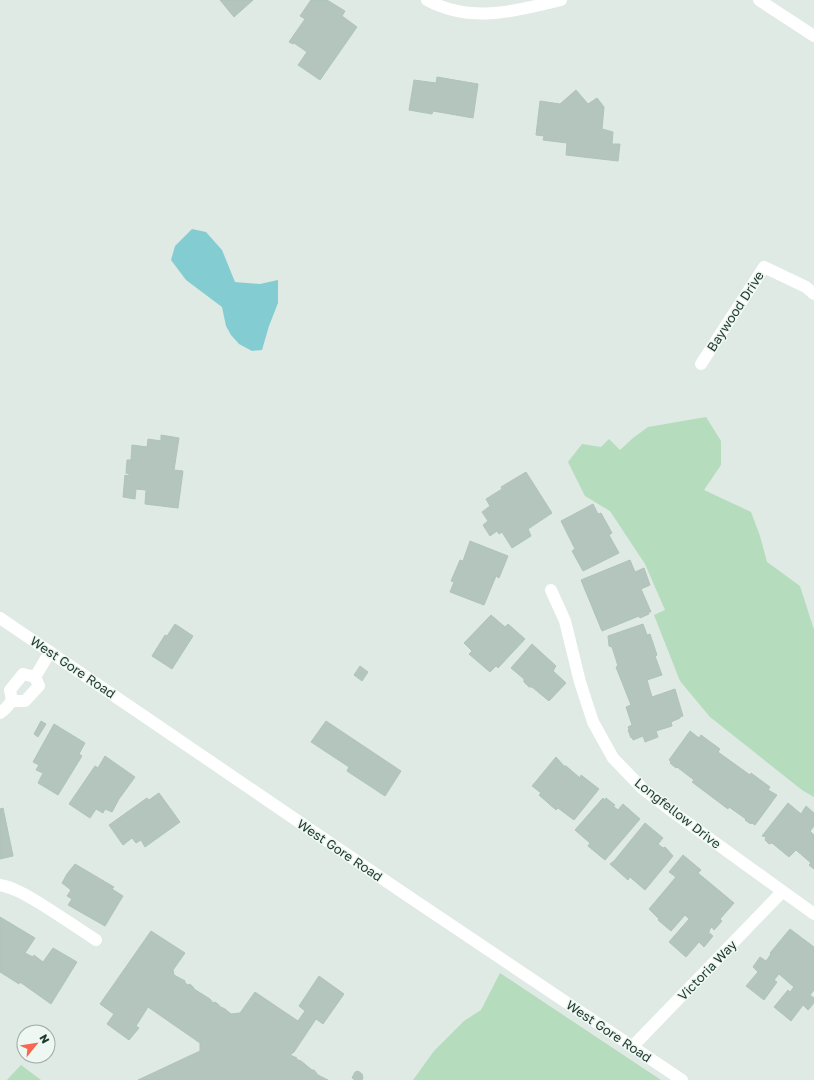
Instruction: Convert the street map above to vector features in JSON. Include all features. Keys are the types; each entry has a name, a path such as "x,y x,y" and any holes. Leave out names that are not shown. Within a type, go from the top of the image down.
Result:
{"street":[{"path":"427,0 456,11 484,15 511,12 562,0"},
{"path":"759,0 814,36"},
{"name":"Baywood Drive","path":"701,364 764,267 806,287 814,294"},
{"name":"Longfellow Drive","path":"551,590 565,621 580,682 593,722 613,758 643,789 814,914"},
{"name":"West Gore Road","path":"0,618 682,1080"},
{"path":"35,677 50,652"},
{"path":"12,701 10,690 23,674 35,677"},
{"path":"0,713 12,701 25,701 39,686 35,677"},
{"path":"0,885 13,888 31,898 96,940"},
{"name":"Victoria Way","path":"632,1047 782,892"}],"green space":[{"path":"706,417 721,441 721,465 704,490 751,512 760,536 767,562 800,586 814,630 814,797 802,790 710,717 680,681 654,615 665,610 645,564 610,511 585,496 568,462 582,444 601,447 609,439 620,450 648,427"},
{"path":"500,973 661,1080 413,1080 434,1051 464,1021 481,1010"},
{"path":"21,1065 41,1080 7,1080"}],"water":[{"path":"192,229 206,232 222,250 235,282 260,284 278,280 278,303 262,350 252,351 239,344 231,335 226,326 222,307 186,280 171,260 175,246"}],"building":[{"path":"220,0 253,0 234,17"},
{"path":"311,0 327,0 345,11 342,16 357,27 320,80 298,65 307,52 294,43 289,42 305,19 300,16"},
{"path":"437,77 478,84 473,118 433,111 432,114 409,110 414,80 436,83"},
{"path":"576,90 588,104 597,98 604,107 602,129 613,132 612,144 620,144 618,161 566,155 567,143 543,140 544,136 536,135 540,101 560,104"},
{"path":"161,435 179,438 174,470 183,471 178,508 145,504 146,490 136,489 135,499 123,497 125,475 129,476 129,474 126,473 127,460 131,460 132,445 147,447 148,439 161,441"},
{"path":"526,472 552,513 528,529 531,536 512,548 502,532 499,534 497,531 490,536 483,525 488,521 482,512 490,506 486,499 502,489 501,487"},
{"path":"593,504 598,514 601,513 612,533 609,535 619,553 583,571 572,551 575,549 561,521"},
{"path":"470,541 508,556 499,578 496,576 484,605 450,592 454,582 451,581 460,560 463,561"},
{"path":"630,560 635,572 644,568 650,585 641,589 651,612 648,612 649,614 640,618 639,616 602,631 581,580"},
{"path":"491,615 505,627 508,624 525,639 498,668 496,666 490,672 469,654 472,651 464,643"},
{"path":"175,624 193,636 172,669 152,656 165,635 167,636"},
{"path":"643,624 647,635 650,634 657,655 655,656 662,675 647,680 652,697 675,689 683,716 671,722 672,726 656,731 658,737 645,742 643,736 633,740 628,730 628,727 632,725 626,707 631,705 616,667 618,666 612,647 609,646 608,636"},
{"path":"532,644 556,666 553,671 566,683 549,701 532,687 529,687 524,682 524,679 511,668"},
{"path":"360,666 368,672 362,681 354,675"},
{"path":"41,721 46,724 38,737 34,734"},
{"path":"326,721 401,771 385,796 347,771 349,767 311,742"},
{"path":"54,724 85,743 79,754 82,756 58,795 38,783 43,773 36,770 39,765 33,762"},
{"path":"690,731 699,738 701,735 720,749 718,752 750,775 751,773 770,787 768,790 777,795 755,825 745,820 746,819 729,807 728,809 692,782 694,780 670,763 671,762 669,760"},
{"path":"105,756 135,777 119,799 112,812 105,809 103,813 96,809 90,818 69,804 95,766 98,768"},
{"path":"556,757 564,766 580,778 581,775 599,789 574,820 558,808 556,810 539,795 541,793 532,786"},
{"path":"159,793 180,822 145,847 141,840 136,843 132,838 123,845 109,825 147,798 149,800"},
{"path":"603,798 605,800 606,798 615,805 613,806 618,810 623,804 640,819 605,860 588,846 590,843 575,830"},
{"path":"788,803 801,814 806,806 814,813 814,826 810,831 814,835 814,869 809,865 811,863 796,850 789,857 772,843 769,844 765,840 766,837 762,836"},
{"path":"3,808 13,856 0,859 0,809"},
{"path":"645,823 663,838 658,844 663,848 665,847 673,856 645,890 630,877 628,880 610,864"},
{"path":"683,855 701,870 698,873 734,903 720,919 722,921 714,930 712,927 709,930 710,931 708,932 713,936 704,947 699,942 686,957 669,942 689,919 685,915 671,931 658,920 659,919 649,909 676,877 669,872"},
{"path":"75,864 114,887 112,889 123,896 105,926 68,905 72,899 67,896 71,890 62,883"},
{"path":"0,917 35,938 25,953 33,957 34,955 43,962 53,948 77,962 51,1004 20,982 19,984 0,972"},
{"path":"790,929 814,947 814,990 810,995 814,998 814,1003 808,1010 803,1005 791,1021 774,1007 788,990 790,992 794,987 779,974 774,980 777,982 764,1000 746,986 758,972 753,967 760,957 766,961 771,954 770,953"},
{"path":"151,931 185,953 173,970 174,975 185,981 188,985 190,984 194,989 210,999 213,1003 215,1002 231,1014 240,1013 255,992 298,1021 305,1011 299,1006 319,976 344,994 323,1024 316,1019 294,1052 290,1055 297,1058 296,1059 314,1070 318,1075 328,1080 138,1080 200,1051 200,1043 148,1007 136,1026 139,1028 129,1040 107,1024 114,1014 100,1004"},
{"path":"358,1071 362,1074 362,1080 355,1080 352,1078 355,1072"}]}
